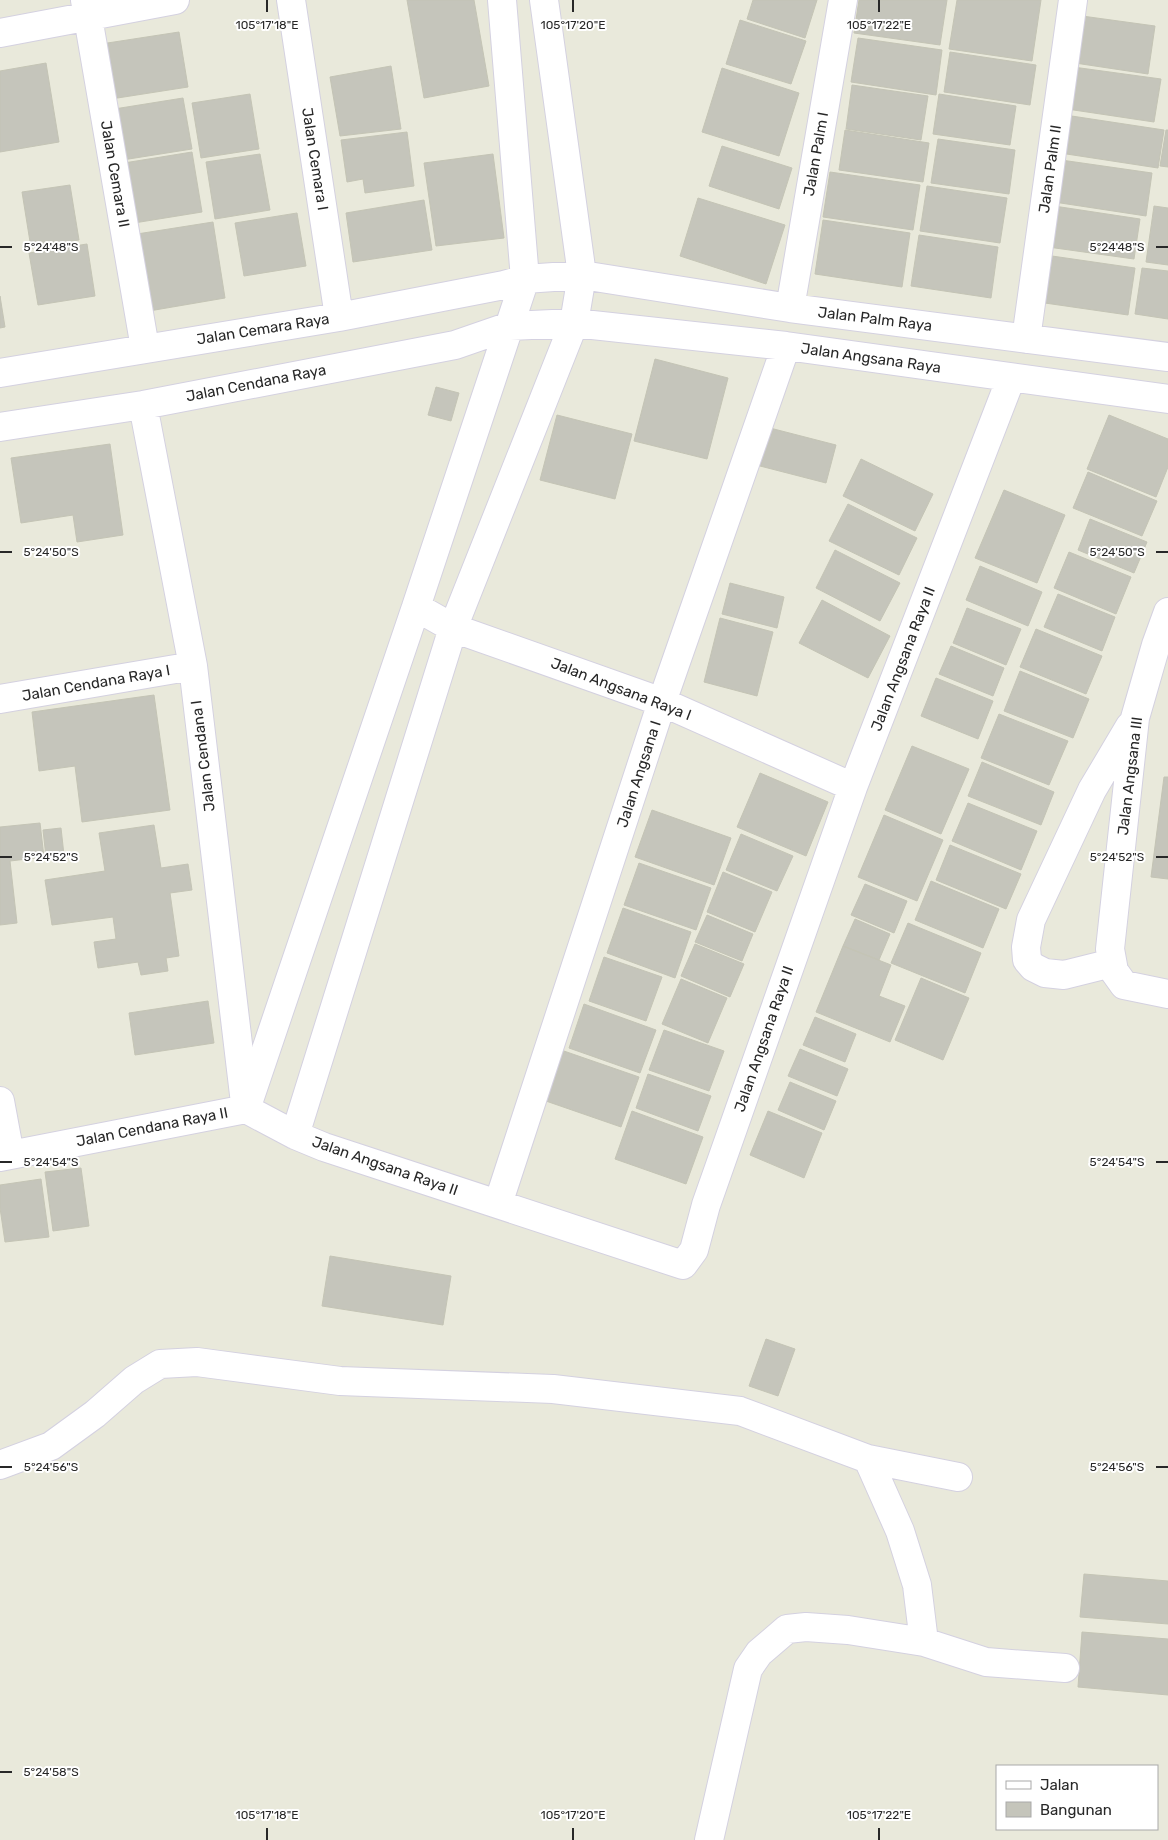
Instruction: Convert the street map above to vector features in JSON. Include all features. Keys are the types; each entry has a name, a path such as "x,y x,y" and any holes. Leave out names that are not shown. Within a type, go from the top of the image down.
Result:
{"street":[{"path":"0,33 87,9 175,0"},
{"name":"Jalan Cemara I","path":"291,0 339,317"},
{"path":"246,1109 525,279 502,0"},
{"path":"295,1134 452,628 574,323 582,275 544,0"},
{"name":"Jalan Palm I","path":"790,308 843,0"},
{"name":"Jalan Palm II","path":"1026,338 1073,0"},
{"name":"Jalan Cemara II","path":"87,9 145,348"},
{"name":"Jalan Cemara Raya","path":"0,373 339,317 504,285 525,279 582,275"},
{"name":"Jalan Palm Raya","path":"582,275 790,308 1168,357"},
{"name":"Jalan Angsana Raya","path":"510,326 574,323 786,346 1168,399"},
{"name":"Jalan Cendana Raya","path":"0,427 143,405 455,344 510,326"},
{"name":"Jalan Angsana I","path":"498,1204 662,702 786,346"},
{"name":"Jalan Angsana Raya II","path":"246,1109 324,1147 683,1265 694,1250 706,1205 853,787 1012,378"},
{"name":"Jalan Cendana I","path":"143,405 193,666 246,1109"},
{"name":"Jalan Angsana Raya I","path":"416,607 452,628 662,702 853,787"},
{"name":"Jalan Angsana III","path":"1168,612 1156,645 1135,718 1110,949 1114,972 1124,985 1168,994"},
{"name":"Jalan Cendana Raya I","path":"0,699 193,666"},
{"path":"1112,963 1064,975 1045,973 1028,960 1026,947 1031,920 1088,799 1135,718"},
{"path":"0,1101 5,1156"},
{"name":"Jalan Cendana Raya II","path":"5,1156 246,1109"},
{"path":"0,1465 51,1446 95,1414 134,1380 160,1364 197,1362 340,1381 553,1389 740,1411 868,1459 958,1476"},
{"path":"868,1459 900,1532 917,1585 924,1642"},
{"path":"709,1840 748,1669 759,1653 787,1629 806,1627 848,1630 924,1642 986,1662 1065,1668"}],"building":[{"path":"407,0 474,0 489,86 424,98"},
{"path":"753,0 817,0 805,38 747,19"},
{"path":"859,0 947,0 940,45 854,33"},
{"path":"957,0 1041,0 1032,61 949,49"},
{"path":"1082,16 1155,26 1148,74 1075,63"},
{"path":"740,20 806,41 791,84 726,64"},
{"path":"179,32 188,87 111,99 101,44"},
{"path":"858,38 942,50 936,95 851,82"},
{"path":"950,52 1036,65 1030,105 944,92"},
{"path":"46,63 59,142 0,152 0,71"},
{"path":"391,66 401,129 340,136 330,77"},
{"path":"1073,67 1161,79 1154,122 1067,109"},
{"path":"722,68 799,93 779,156 702,132"},
{"path":"852,85 928,96 921,140 846,129"},
{"path":"250,94 259,149 201,158 192,103"},
{"path":"939,94 1016,106 1010,145 933,134"},
{"path":"183,98 192,149 116,161 108,110"},
{"path":"1065,115 1164,130 1158,168 1060,153"},
{"path":"845,130 929,143 923,182 839,170"},
{"path":"1166,130 1168,130 1168,167 1160,166"},
{"path":"407,132 414,186 365,193 363,179 347,182 341,140"},
{"path":"938,139 1015,150 1009,194 931,183"},
{"path":"722,146 792,168 779,209 709,186"},
{"path":"192,152 202,212 134,223 124,163"},
{"path":"260,154 270,210 215,219 206,162"},
{"path":"493,154 504,238 436,246 424,163"},
{"path":"1061,160 1152,173 1146,216 1054,202"},
{"path":"830,172 920,185 913,230 823,217"},
{"path":"70,185 79,240 31,248 22,192"},
{"path":"927,186 1007,198 1000,243 920,231"},
{"path":"698,198 785,225 766,284 680,256"},
{"path":"424,200 432,250 353,262 346,213"},
{"path":"1054,206 1140,219 1134,259 1048,247"},
{"path":"1154,206 1168,208 1168,265 1146,262"},
{"path":"297,213 306,266 244,276 235,223"},
{"path":"823,220 910,233 902,287 815,274"},
{"path":"213,222 225,298 149,311 137,234"},
{"path":"919,235 998,247 991,298 911,286"},
{"path":"87,244 95,296 38,305 29,253"},
{"path":"1045,255 1135,268 1128,315 1038,302"},
{"path":"1142,268 1168,271 1168,319 1135,314"},
{"path":"0,296 5,327 0,328"},
{"path":"655,359 728,378 707,459 634,441"},
{"path":"436,387 459,393 451,421 428,415"},
{"path":"557,415 632,434 615,499 540,480"},
{"path":"1109,415 1168,439 1168,467 1156,497 1087,469"},
{"path":"770,428 836,445 826,483 760,466"},
{"path":"110,444 123,535 77,542 73,515 21,523 11,458"},
{"path":"861,459 933,494 915,531 843,496"},
{"path":"1088,472 1157,501 1142,536 1073,508"},
{"path":"1004,490 1065,515 1037,583 975,558"},
{"path":"848,504 917,538 899,575 829,541"},
{"path":"1090,519 1147,542 1134,573 1078,550"},
{"path":"835,550 900,583 880,621 816,588"},
{"path":"1069,552 1131,577 1116,614 1054,588"},
{"path":"980,566 1042,592 1028,626 966,600"},
{"path":"730,583 784,597 777,628 722,614"},
{"path":"1058,594 1115,617 1102,651 1044,627"},
{"path":"822,600 890,636 868,678 799,643"},
{"path":"967,608 1021,629 1006,665 953,643"},
{"path":"720,618 773,632 757,696 704,682"},
{"path":"1036,629 1102,656 1086,694 1020,667"},
{"path":"951,646 1004,668 993,696 939,674"},
{"path":"1020,671 1089,699 1073,738 1004,711"},
{"path":"936,678 993,701 978,739 921,716"},
{"path":"154,695 170,810 82,822 75,766 39,771 32,712"},
{"path":"999,714 1068,741 1049,785 981,758"},
{"path":"912,746 969,769 941,834 885,810"},
{"path":"982,762 1054,792 1041,825 968,796"},
{"path":"760,773 828,802 806,856 737,827"},
{"path":"1164,777 1168,777 1168,879 1151,877"},
{"path":"968,803 1037,831 1021,870 952,841"},
{"path":"652,810 731,838 714,885 635,857"},
{"path":"884,815 943,840 917,901 858,877"},
{"path":"40,823 44,857 10,861 17,923 0,925 0,827"},
{"path":"154,825 161,868 188,864 192,890 170,893 179,956 166,958 168,971 141,975 138,962 98,968 94,942 116,939 113,917 52,925 45,880 105,871 99,833"},
{"path":"61,828 64,855 46,857 43,830"},
{"path":"741,834 793,856 777,891 726,870"},
{"path":"950,845 1021,874 1006,909 936,880"},
{"path":"639,863 711,888 696,930 624,905"},
{"path":"723,872 772,892 755,932 707,912"},
{"path":"931,881 999,909 983,948 915,920"},
{"path":"865,884 907,901 894,933 851,915"},
{"path":"623,908 691,932 675,978 607,953"},
{"path":"707,915 753,934 742,961 695,942"},
{"path":"855,919 890,934 879,960 843,946"},
{"path":"908,923 981,953 965,993 891,963"},
{"path":"695,944 744,964 730,997 681,976"},
{"path":"843,946 891,965 879,996 905,1006 890,1042 816,1012"},
{"path":"604,957 662,977 646,1021 589,1001"},
{"path":"921,978 969,998 943,1060 895,1040"},
{"path":"681,979 727,998 708,1043 662,1024"},
{"path":"208,1001 214,1043 135,1055 129,1013"},
{"path":"584,1004 656,1030 640,1073 569,1048"},
{"path":"815,1017 856,1034 845,1062 803,1045"},
{"path":"664,1030 724,1051 709,1091 649,1070"},
{"path":"800,1049 848,1069 837,1096 788,1076"},
{"path":"561,1050 639,1077 621,1127 543,1100"},
{"path":"648,1074 711,1096 698,1131 636,1108"},
{"path":"790,1082 836,1101 824,1130 778,1110"},
{"path":"632,1111 703,1137 686,1184 615,1159"},
{"path":"768,1111 822,1133 804,1178 750,1155"},
{"path":"81,1168 89,1226 53,1231 45,1172"},
{"path":"41,1179 49,1237 5,1242 0,1208 0,1185"},
{"path":"330,1256 451,1276 443,1325 322,1306"},
{"path":"766,1339 795,1349 778,1396 749,1386"},
{"path":"1084,1574 1168,1581 1168,1624 1080,1617"},
{"path":"1082,1632 1168,1639 1168,1695 1078,1687"}]}
